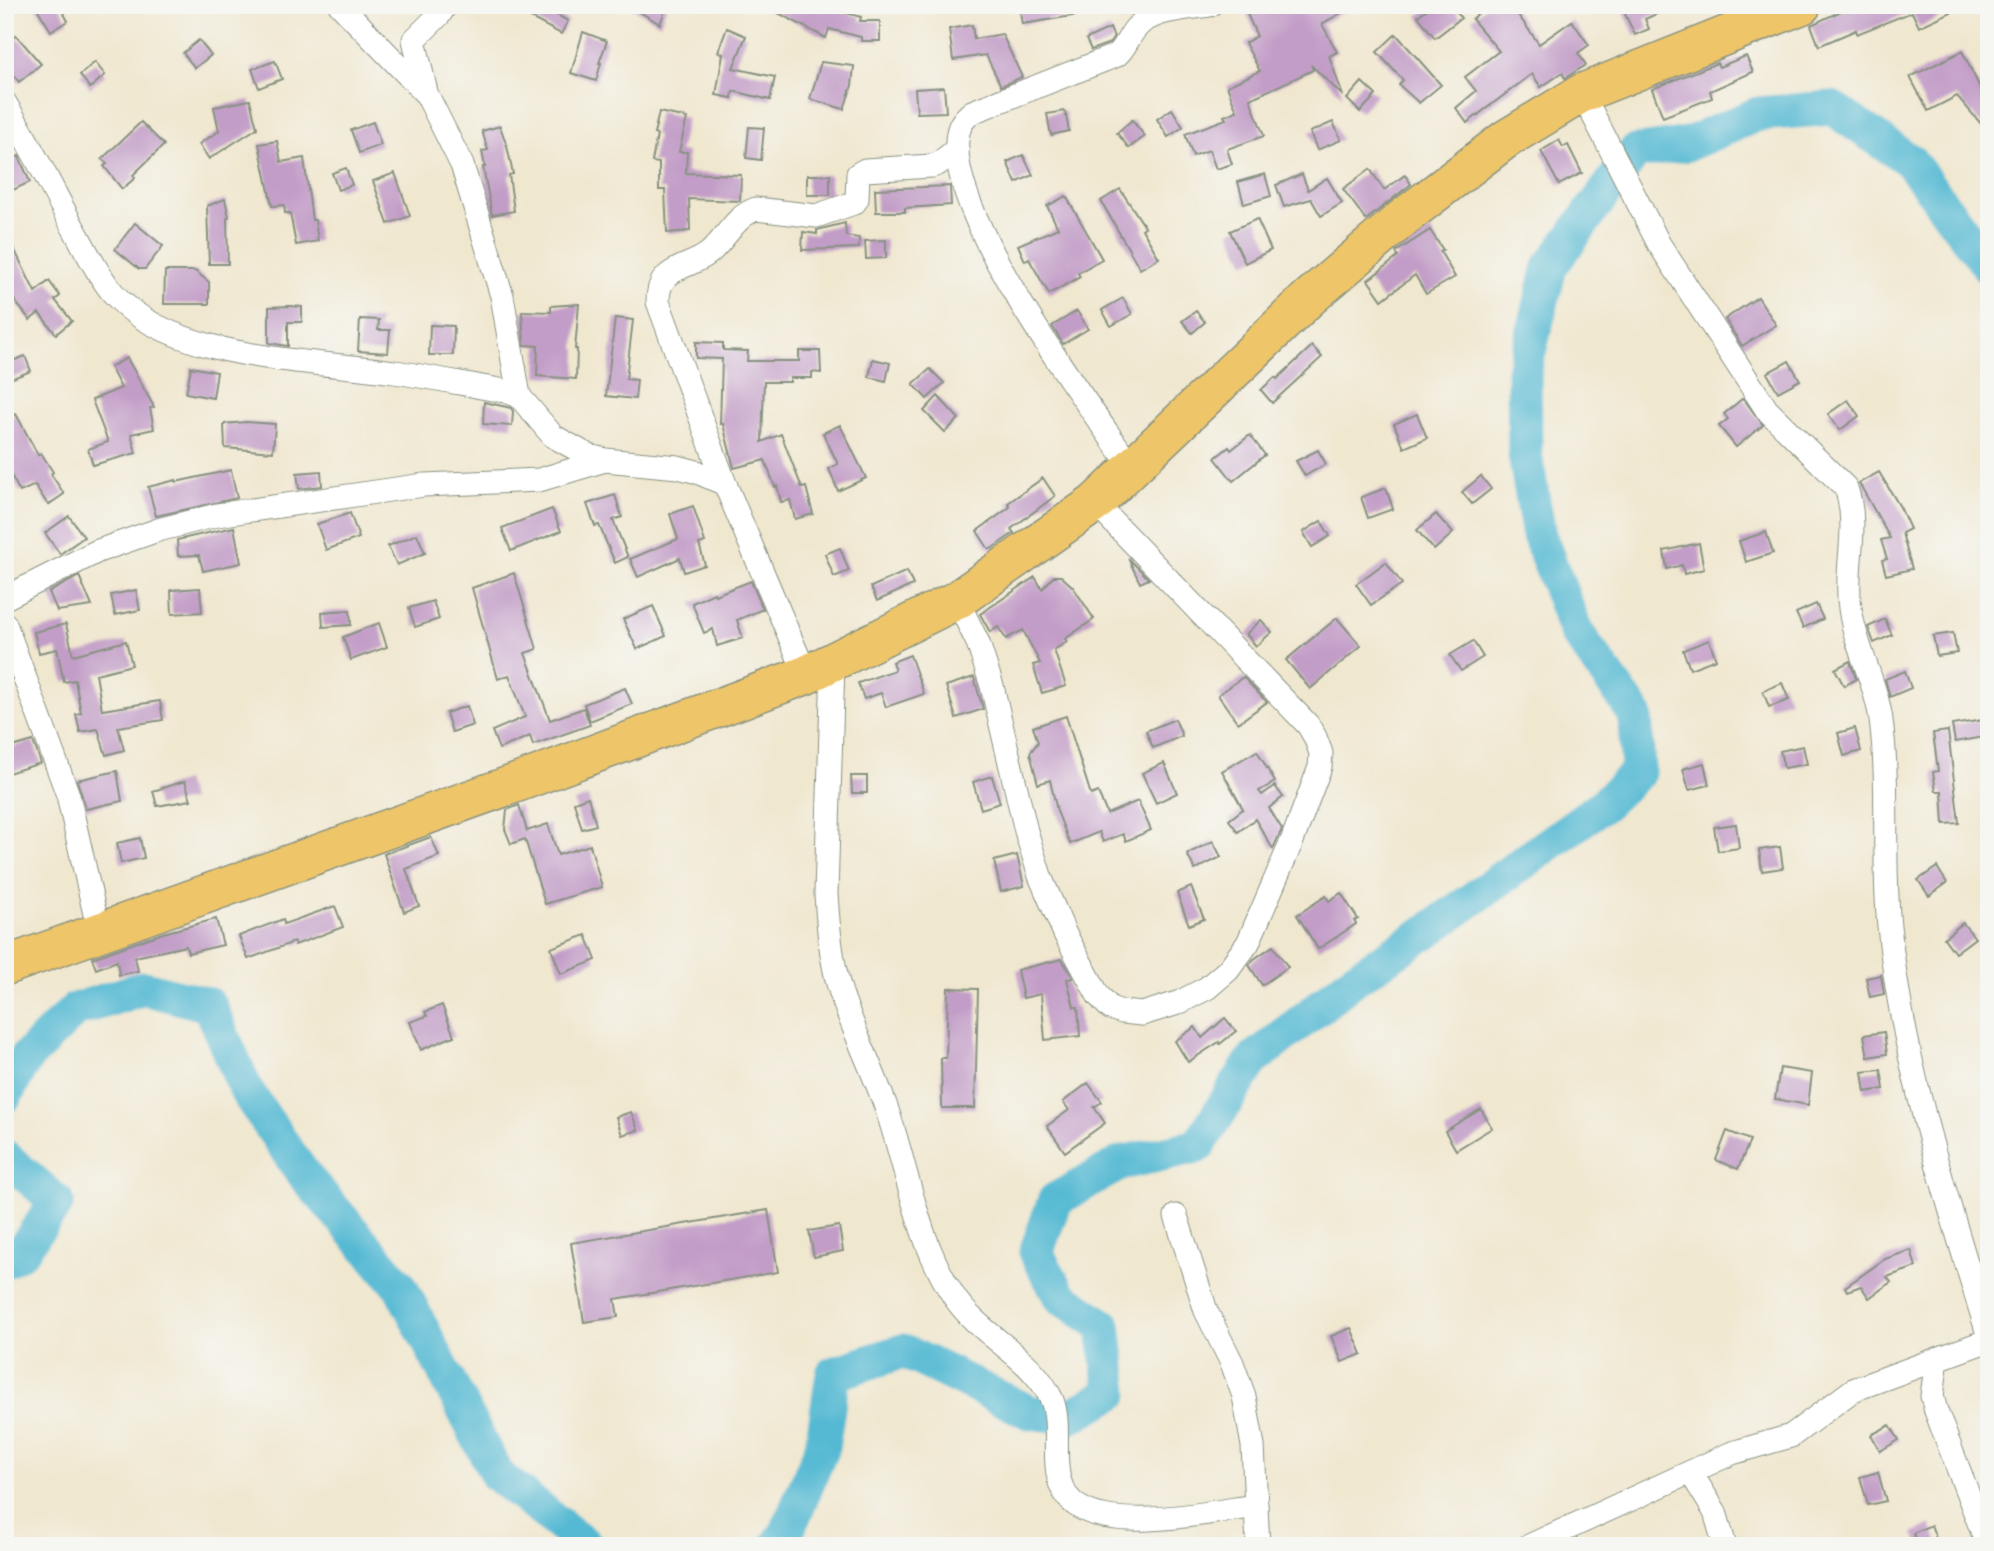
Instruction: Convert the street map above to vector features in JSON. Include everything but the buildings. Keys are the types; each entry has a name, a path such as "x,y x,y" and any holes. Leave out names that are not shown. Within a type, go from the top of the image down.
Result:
{"highway":[{"path":"5,966 519,782 820,669 957,600 1095,503 1309,298 1404,218 1506,139 1582,93 1791,8"}],"street":[{"path":"340,5 427,95"},
{"path":"445,5 440,14 414,40 427,95 467,179 502,296 519,396"},
{"path":"1132,468 1022,305 978,225 957,161 957,133 962,120 972,111 1117,55 1125,48 1139,25 1153,16 1210,5"},
{"path":"1529,1546 1748,1448 1791,1436 1853,1390 1989,1339 1919,1094 1896,985 1886,880 1881,722 1878,702 1854,632 1850,607 1848,581 1853,524 1851,503 1846,488 1768,410 1659,244 1582,93"},
{"path":"5,103 92,262 113,293 146,320 196,343 217,349 291,361 395,372 505,391 519,396 553,436 589,456 678,467 704,474 725,484"},
{"path":"957,149 932,166 864,170 858,174 857,199 854,203 816,216 756,209 746,213 710,252 700,260 675,270 664,279 658,302 725,484 820,669 827,918 840,990 886,1107 927,1243 944,1281 969,1317 1034,1371 1052,1401 1056,1426 1056,1462 1061,1483 1068,1497 1079,1507 1119,1518 1153,1519 1256,1506"},
{"path":"5,598 98,551 158,530 217,514 424,485 540,480 605,460"},
{"path":"957,600 978,643 992,686 1026,831 1040,876 1065,934 1098,995 1110,1007 1122,1012 1142,1014 1178,1003 1207,988 1228,970 1248,943 1292,841 1320,767 1321,753 1308,725 1095,503"},
{"path":"5,624 68,795 99,932"},
{"path":"1176,1216 1206,1311 1232,1363 1244,1396 1253,1446 1258,1546"},
{"path":"1937,1359 1932,1396 1936,1411 1989,1546"},
{"path":"1691,1473 1715,1512 1725,1546"}],"waterway":[{"path":"777,1546 787,1532 822,1447 833,1374 903,1351 1029,1412 1069,1417 1112,1393 1104,1326 1061,1297 1036,1253 1055,1200 1121,1163 1198,1146 1252,1061 1354,979 1435,926 1603,805 1638,772 1635,714 1576,632 1539,535 1525,454 1524,371 1550,267 1635,152 1688,144 1758,114 1832,108 1910,161 1989,267"},
{"path":"5,1096 27,1057 75,1010 144,988 209,1005 247,1092 304,1175 400,1286 497,1475 587,1546"},
{"path":"5,1157 57,1202 22,1251 5,1261"}]}
